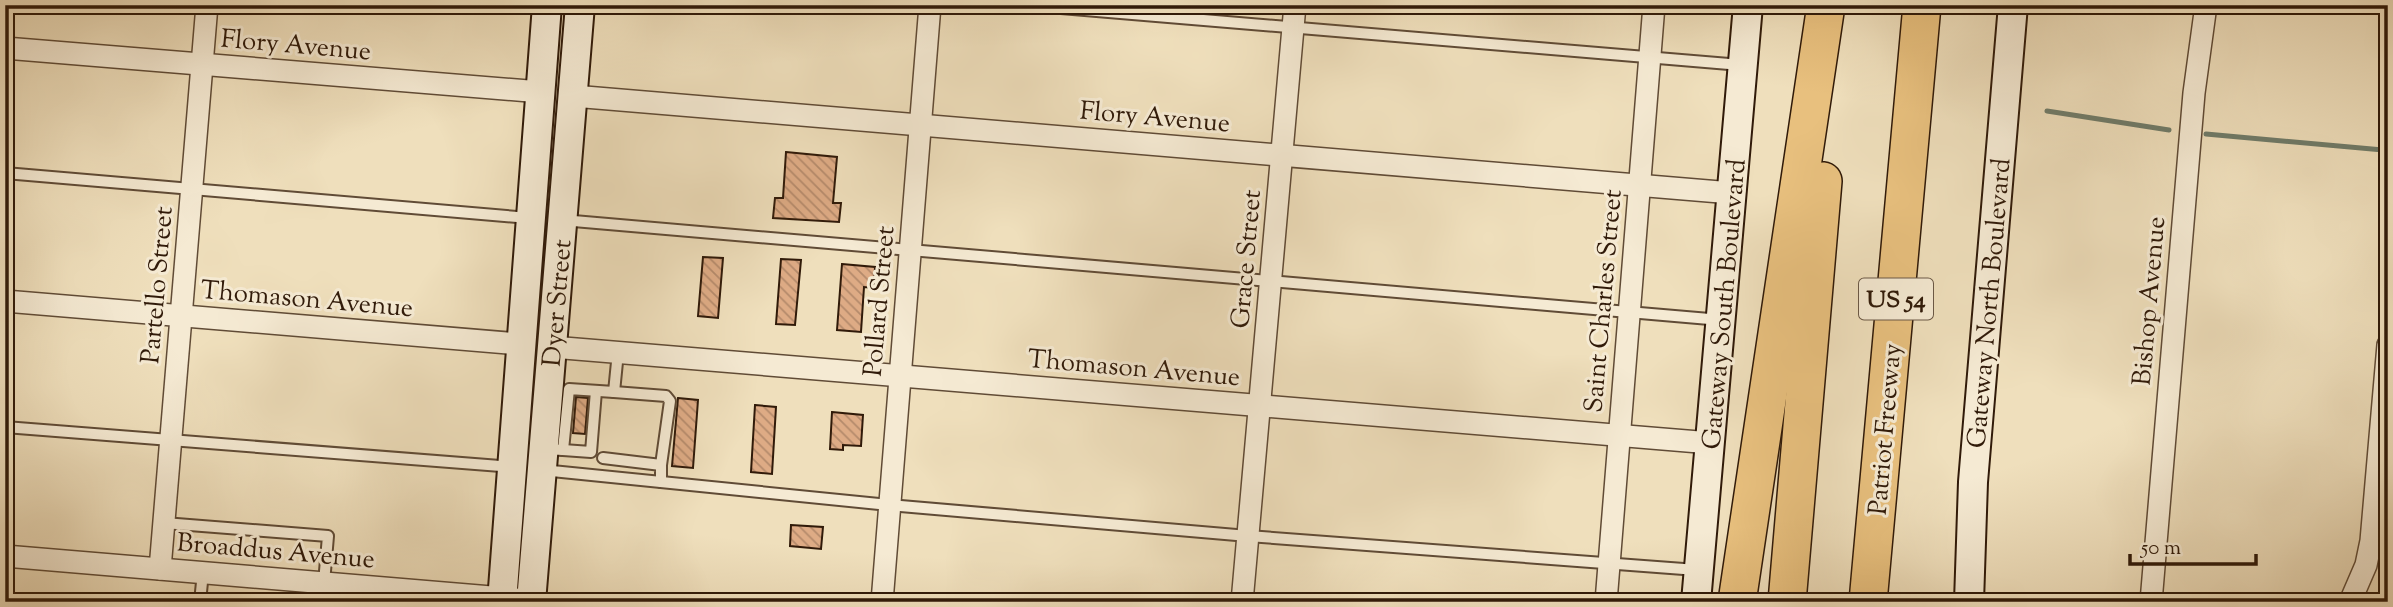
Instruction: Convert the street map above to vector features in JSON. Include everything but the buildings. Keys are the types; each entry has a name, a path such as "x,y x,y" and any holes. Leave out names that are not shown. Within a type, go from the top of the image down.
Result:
{"highway":[{"path":"1737,602 1826,5"},
{"path":"1787,599 1839,5"},
{"name":"Patriot Freeway","path":"1869,598 1922,5"}],"main road":[{"name":"Dyer Street","path":"535,601 557,405 552,346 580,5"},
{"name":"Gateway South Boulevard","path":"1696,602 1748,5"},
{"name":"Gateway North Boulevard","path":"1969,602 1973,482 2013,5"},
{"name":"Dyer Street","path":"502,600 548,6"},
{"path":"548,6 556,75 560,85 573,96"},
{"path":"541,92 551,102 555,112 553,181 563,210"}],"street":[{"name":"Partello Street","path":"160,569 207,5"},
{"name":"Pollard Street","path":"882,602 930,5"},
{"name":"Grace Street","path":"1242,602 1295,5"},
{"name":"Saint Charles Street","path":"1606,602 1654,5"},
{"name":"Bishop Avenue","path":"2151,602 2193,93 2206,5"},
{"name":"Flory Avenue","path":"5,48 541,92"},
{"name":"Flory Avenue","path":"573,96 1732,192"},
{"name":"Thomason Avenue","path":"5,301 520,344"},
{"path":"2350,602 2366,565 2371,541 2388,345"},
{"name":"Thomason Avenue","path":"552,346 1711,443"},
{"name":"Broaddus Avenue","path":"5,556 535,601"}],"lane":[{"path":"1025,5 1743,65"},
{"path":"5,173 531,218"},
{"path":"563,210 911,251 1721,320"},
{"path":"614,392 618,352"},
{"path":"557,405 569,389 666,396 670,401 661,482"},
{"path":"591,452 596,391"},
{"path":"5,427 512,467"},
{"path":"550,456 591,452 603,458 661,465"},
{"path":"550,456 602,476 889,505 1248,536 1699,570"},
{"path":"602,476 603,458"},
{"path":"164,523 328,536 324,583"},
{"path":"200,602 203,572"}],"waterway":[{"path":"2047,111 2169,130"},
{"path":"2206,134 2383,150"}]}
